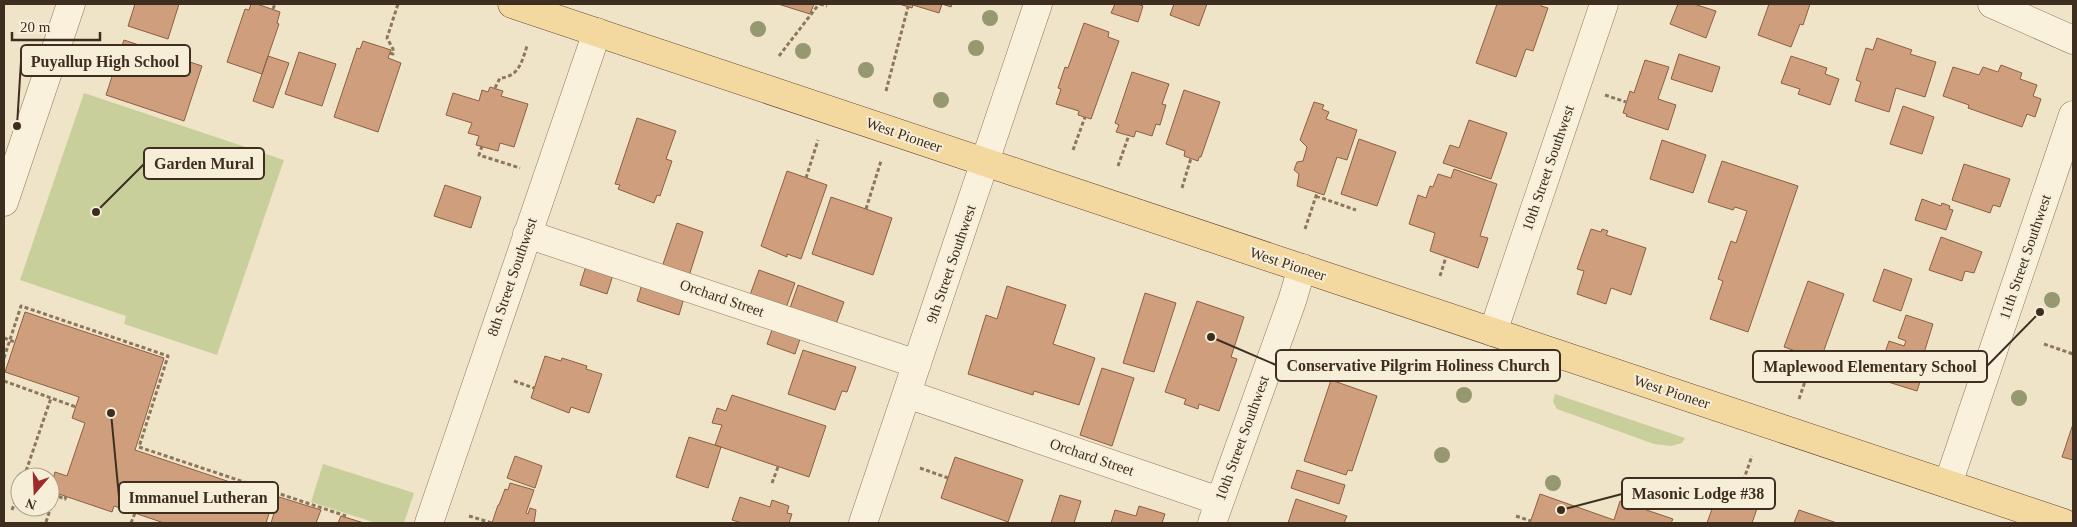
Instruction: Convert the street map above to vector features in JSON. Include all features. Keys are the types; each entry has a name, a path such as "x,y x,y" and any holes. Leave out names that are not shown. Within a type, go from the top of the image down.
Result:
{"main road":[{"name":"West Pioneer","path":"512,4 2064,523"}],"street":[{"path":"4,202 71,4"},
{"name":"9th Street Southwest","path":"863,523 1038,4"},
{"name":"10th Street Southwest","path":"1493,332 1604,4"},
{"path":"1992,4 2073,40"},
{"name":"8th Street Southwest","path":"429,523 597,32"},
{"name":"11th Street Southwest","path":"1948,484 2073,115"},
{"name":"Orchard Street","path":"527,234 917,364"},
{"name":"10th Street Southwest","path":"1216,512 1292,301 1302,268"},
{"name":"Orchard Street","path":"907,394 1216,512"}],"path":[{"path":"273,9 275,4"},
{"path":"390,53 393,54 393,49 387,38 398,4"},
{"path":"779,56 820,4 827,6"},
{"path":"886,91 908,7"},
{"path":"496,88 500,78 510,76 519,70 527,46"},
{"path":"1605,95 1626,102"},
{"path":"1073,150 1085,117"},
{"path":"1118,166 1128,135"},
{"path":"806,178 818,140"},
{"path":"482,146 479,155 528,171"},
{"path":"1182,188 1191,158"},
{"path":"866,209 881,161"},
{"path":"1305,230 1317,195 1356,210"},
{"path":"1440,276 1446,257"},
{"path":"4,358 21,306 168,356 139,447 159,456 346,516"},
{"path":"4,338 15,342"},
{"path":"2044,344 2073,354"},
{"path":"1799,399 1811,364"},
{"path":"4,381 76,407"},
{"path":"514,381 534,388"},
{"path":"27,467 51,398"},
{"path":"1739,492 1752,456"},
{"path":"772,483 778,466"},
{"path":"920,468 948,478"},
{"path":"237,485 238,480"},
{"path":"46,522 55,495 65,499 66,496"},
{"path":"132,523 135,513"},
{"path":"469,516 492,523"},
{"path":"1516,516 1531,521"}],"green space":[{"path":"84,93 284,160 217,355 124,324 126,316 20,280"},
{"path":"1555,394 1685,438 1682,443 1671,446 1654,444 1557,409 1553,402"},
{"path":"323,464 414,493 404,523 376,523 311,502"}],"building":[{"path":"135,4 179,4 168,39 128,26"},
{"path":"251,4 257,4 280,12 277,23 279,24 262,74 227,62 245,9 249,10"},
{"path":"778,4 814,4 810,14"},
{"path":"899,4 942,4 939,13 913,5 912,8"},
{"path":"1115,4 1137,4 1143,6 1138,22 1111,13"},
{"path":"1174,4 1207,4 1199,26 1170,15"},
{"path":"1497,4 1542,4 1541,6 1548,8 1533,51 1526,49 1516,77 1476,63"},
{"path":"1678,4 1694,4 1716,11 1706,38 1670,24"},
{"path":"1769,4 1810,4 1803,25 1800,24 1791,47 1758,35"},
{"path":"1084,23 1109,32 1108,37 1119,41 1091,119 1078,115 1079,111 1056,104 1061,89 1058,88 1065,67 1068,68"},
{"path":"1877,38 1912,50 1910,54 1936,62 1925,97 1896,88 1889,112 1855,101 1861,82 1856,80 1866,48 1873,50"},
{"path":"124,40 202,66 184,121 106,95"},
{"path":"363,41 391,50 388,58 401,63 378,132 334,117 357,48 360,49"},
{"path":"299,52 336,64 322,106 285,94"},
{"path":"1679,54 1720,67 1712,92 1671,79"},
{"path":"268,56 289,63 273,108 253,101"},
{"path":"1791,56 1827,68 1825,74 1839,79 1830,105 1798,94 1800,89 1781,83"},
{"path":"1645,60 1669,67 1658,99 1676,105 1668,130 1626,116 1627,114 1623,113 1630,91 1634,93"},
{"path":"2001,65 2022,73 2020,79 2037,85 2033,96 2041,99 2035,117 2027,114 2022,127 1968,108 1969,105 1943,96 1953,67 1979,75 1983,67 1998,72"},
{"path":"1132,72 1169,84 1162,104 1166,105 1160,125 1156,124 1152,136 1136,131 1134,137 1116,132 1119,125 1115,123"},
{"path":"490,87 503,91 501,96 528,104 514,147 500,143 498,151 476,145 479,136 468,133 472,123 446,115 453,93 479,101 482,90 488,92"},
{"path":"1184,90 1220,102 1198,161 1184,156 1185,151 1166,144"},
{"path":"1314,102 1324,105 1322,109 1329,112 1326,119 1357,130 1347,160 1337,157 1324,195 1297,186 1299,174 1294,170 1297,162 1303,161 1307,147 1300,140"},
{"path":"1903,106 1934,117 1922,154 1890,144"},
{"path":"637,118 676,131 666,159 672,161 660,196 657,195 654,203 618,189 620,185 615,184"},
{"path":"1469,120 1507,133 1491,179 1443,163 1450,145 1459,148"},
{"path":"1359,139 1396,152 1377,206 1341,194"},
{"path":"1662,140 1706,155 1693,193 1650,179"},
{"path":"1722,161 1798,186 1748,332 1710,319 1723,281 1718,279 1731,241 1736,243 1747,211 1735,207 1733,210 1708,202"},
{"path":"1964,164 2010,179 2000,207 1993,205 1990,213 1952,200"},
{"path":"1454,169 1497,184 1480,236 1488,238 1478,268 1430,251 1435,233 1409,224 1418,195 1426,198 1430,186 1433,187 1438,174 1451,178"},
{"path":"787,171 827,185 801,259 787,254 787,257 761,246"},
{"path":"445,185 481,197 471,228 434,216"},
{"path":"831,197 892,218 873,275 812,254"},
{"path":"1922,199 1941,206 1942,203 1950,206 1949,209 1953,210 1946,230 1915,220"},
{"path":"677,223 703,232 689,276 662,267"},
{"path":"1591,229 1601,232 1602,229 1608,231 1606,235 1646,248 1631,295 1611,288 1606,304 1577,294 1584,271 1577,269"},
{"path":"1941,237 1982,252 1974,273 1965,271 1962,281 1929,270"},
{"path":"586,266 613,275 607,294 580,285"},
{"path":"1884,269 1912,279 1901,311 1873,301"},
{"path":"759,270 795,283 786,308 750,295"},
{"path":"1808,281 1844,294 1818,367 1801,361 1804,354 1784,347"},
{"path":"642,284 684,298 679,315 637,301"},
{"path":"798,285 844,302 836,324 790,308"},
{"path":"1007,286 1066,305 1053,344 1095,358 1079,405 1034,391 1033,395 968,374 986,315 997,319"},
{"path":"1145,293 1176,303 1154,372 1123,363"},
{"path":"1197,301 1244,317 1231,357 1237,359 1219,411 1199,404 1198,409 1184,404 1186,399 1165,392"},
{"path":"25,312 164,358 135,450 239,485 240,483 272,494 271,497 274,498 266,523 164,523 114,506 112,512 60,494 60,474 67,476 85,423 72,418 79,397 5,372"},
{"path":"1906,315 1933,324 1924,353 1929,354 1917,391 1885,381 1888,373 1879,370 1889,341 1904,346 1906,341 1898,338"},
{"path":"773,327 801,336 795,354 767,344"},
{"path":"803,350 856,367 847,392 842,391 835,410 788,394"},
{"path":"545,356 561,361 562,358 587,366 586,369 602,374 589,413 571,407 569,413 531,398"},
{"path":"1102,368 1134,378 1112,446 1080,435"},
{"path":"1331,380 1377,396 1352,471 1348,470 1346,475 1304,461"},
{"path":"732,395 826,426 809,477 715,445 722,425 712,423 717,408 726,411"},
{"path":"2073,424 2073,460 2062,457"},
{"path":"689,437 721,447 708,488 676,477"},
{"path":"515,456 542,466 535,488 507,478"},
{"path":"955,457 1023,480 1008,522 941,498"},
{"path":"1297,470 1345,485 1339,504 1291,488"},
{"path":"510,483 534,490 526,513 528,514 530,508 536,510 534,523 492,523 505,489 508,490"},
{"path":"1732,490 1760,500 1752,523 1707,523 1717,495 1728,499"},
{"path":"1540,494 1614,520 1620,501 1673,519 1671,523 1530,523"},
{"path":"1060,495 1081,501 1074,523 1051,523"},
{"path":"279,497 321,510 316,523 271,523"},
{"path":"740,497 770,507 772,500 789,506 787,513 792,514 789,523 742,523 732,520"},
{"path":"1296,499 1347,516 1344,523 1288,523"},
{"path":"1139,506 1165,514 1162,523 1111,523 1115,510 1136,516"},
{"path":"1799,510 1837,523 1794,523"},
{"path":"341,516 364,523 338,523"}],"place":[{"name":"Puyallup High School","path":"17,126"},
{"name":"Garden Mural","path":"96,212"},
{"name":"Maplewood Elementary School","path":"2040,312"},
{"name":"Conservative Pilgrim Holiness Church","path":"1211,337"},
{"name":"Immanuel Lutheran","path":"111,413"},
{"name":"Masonic Lodge #38","path":"1561,510"}]}
